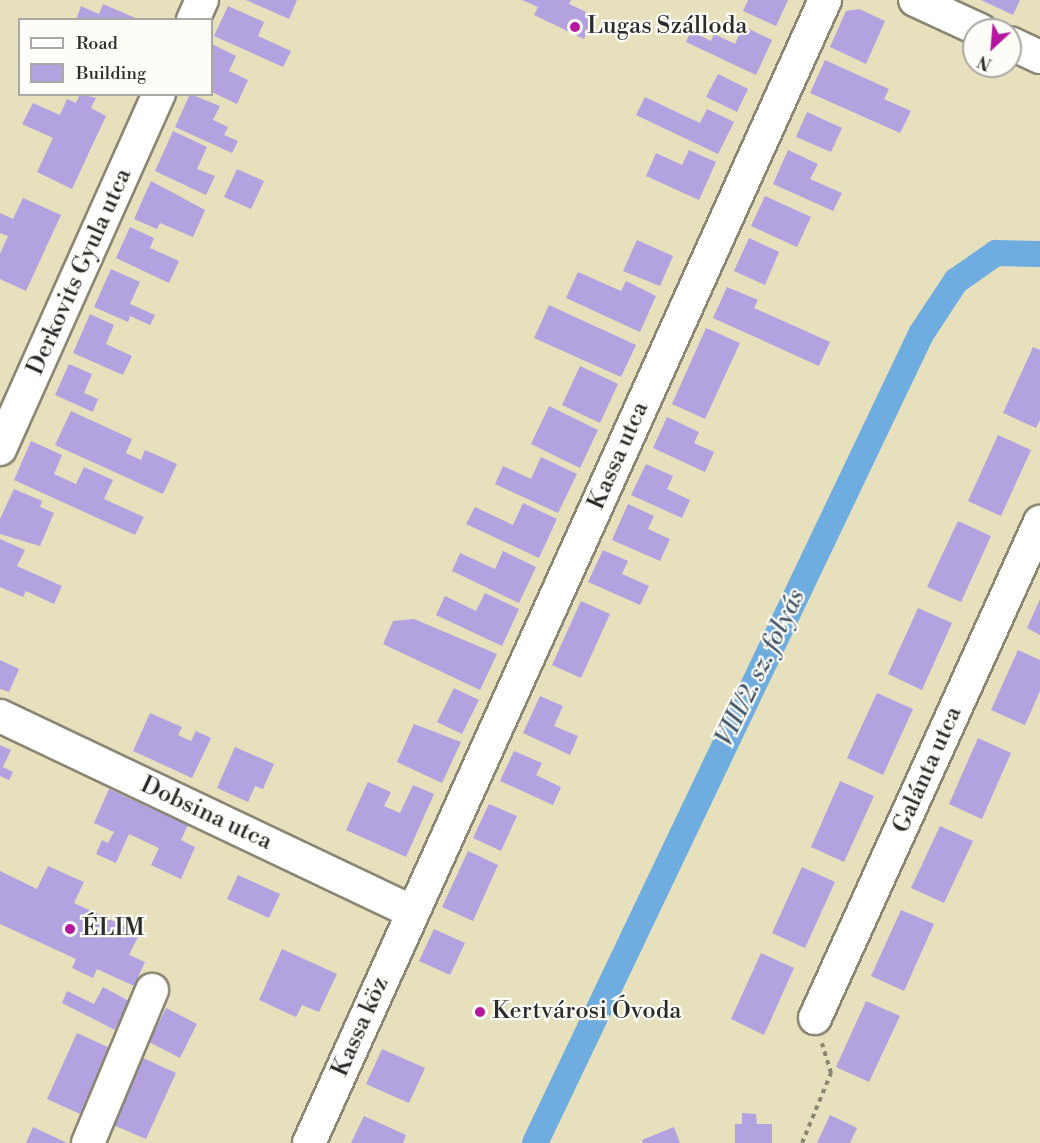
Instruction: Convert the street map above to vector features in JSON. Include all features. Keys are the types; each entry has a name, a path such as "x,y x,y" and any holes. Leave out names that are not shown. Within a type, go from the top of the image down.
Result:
{"street":[{"path":"194,18 202,0"},
{"name":"Kassa utca","path":"412,912 825,0"},
{"path":"915,0 962,22"},
{"path":"1022,49 1040,57"},
{"name":"Derkovits Gyula utca","path":"0,449 158,96"},
{"name":"Galánta utca","path":"815,1018 1040,522"},
{"name":"Dobsina utca","path":"0,716 412,912"},
{"name":"Kassa köz","path":"309,1143 412,912"},
{"path":"88,1143 152,990"}],"path":[{"path":"802,1143 831,1073 815,1018"}],"building":[{"path":"246,0 297,0 289,19"},
{"name":"Lugas Szálloda","path":"522,0 571,0 569,4 595,16 584,39 534,15 538,7"},
{"path":"748,0 788,0 776,26 743,11"},
{"path":"981,0 1020,0 1013,15"},
{"path":"103,4 135,18 77,18 81,6 99,14"},
{"path":"228,6 264,22 258,36 291,51 283,67 214,36"},
{"path":"859,9 885,21 866,64 830,47 846,11"},
{"path":"743,26 772,40 756,75 686,42 691,31 711,41 714,34 735,44"},
{"path":"213,44 236,56 229,71 248,80 237,104 213,92"},
{"path":"825,60 889,89 884,99 911,111 900,133 810,93"},
{"path":"718,74 748,89 737,112 706,97"},
{"path":"79,96 96,98 91,108 106,116 72,189 37,172 53,138 22,124 33,103 60,115 67,99 76,103"},
{"path":"189,96 195,96 220,106 213,120 228,127 224,135 238,141 232,153 175,127"},
{"path":"645,97 700,123 707,109 734,122 718,154 636,115"},
{"path":"807,112 842,128 831,152 796,137"},
{"path":"173,131 207,147 197,169 215,176 206,195 155,171"},
{"path":"689,150 716,162 699,200 646,176 656,153 682,165"},
{"path":"788,150 818,164 810,179 842,193 833,211 773,184"},
{"path":"237,169 264,181 251,209 224,197"},
{"path":"151,181 205,210 193,237 160,223 157,229 134,219"},
{"path":"765,196 811,217 797,247 751,226"},
{"path":"23,198 61,215 26,291 0,279 0,254 8,236 0,233 0,213 13,219"},
{"path":"130,227 154,238 150,248 179,261 169,283 116,258"},
{"path":"749,238 779,252 765,285 734,271"},
{"path":"637,240 673,256 660,286 623,271"},
{"path":"111,269 140,282 130,304 155,315 150,325 130,316 128,322 94,307"},
{"path":"578,272 621,291 626,281 656,296 640,332 566,298"},
{"path":"727,287 758,300 754,308 830,342 819,366 713,318"},
{"path":"549,305 636,345 621,377 534,338"},
{"path":"90,314 114,325 106,344 132,356 123,375 73,353"},
{"path":"706,328 740,343 705,419 672,404"},
{"path":"1033,347 1040,350 1040,420 1036,428 1003,413"},
{"path":"69,364 92,374 84,393 98,399 93,412 55,395"},
{"path":"580,366 618,384 600,423 562,405"},
{"path":"549,406 598,430 580,468 531,444"},
{"path":"71,411 132,439 126,453 141,460 145,450 177,464 163,494 55,445"},
{"path":"667,417 699,432 694,443 714,452 705,472 653,448"},
{"path":"998,435 1031,450 1001,516 968,501"},
{"path":"31,441 62,455 54,474 76,484 84,467 113,480 104,499 144,517 135,535 14,480"},
{"path":"541,457 577,474 558,513 495,484 503,466 531,479"},
{"path":"646,464 673,476 667,489 690,500 682,518 631,495"},
{"path":"14,489 42,501 40,507 54,513 40,546 0,534 0,519"},
{"path":"523,503 557,519 539,558 466,524 475,507 513,525"},
{"path":"628,504 654,516 648,529 670,539 660,561 612,540"},
{"path":"958,521 991,536 961,602 927,587"},
{"path":"0,539 25,550 17,566 62,586 54,604 26,591 23,597 0,587"},
{"path":"603,550 628,561 622,574 649,586 640,605 588,582"},
{"path":"503,551 536,567 519,603 452,571 460,553 495,569"},
{"path":"485,593 519,609 502,646 436,615 445,596 476,611"},
{"path":"1040,599 1040,635 1027,628"},
{"path":"581,601 610,614 581,678 552,665"},
{"path":"918,608 952,623 922,690 888,674"},
{"path":"414,619 497,654 480,690 383,644 393,621"},
{"path":"1018,650 1040,660 1040,691 1025,725 991,710"},
{"path":"0,660 19,669 9,692 0,689"},
{"path":"454,688 479,700 462,734 437,722"},
{"path":"877,693 913,709 883,775 847,758"},
{"path":"540,696 563,706 554,726 578,736 570,755 523,733"},
{"path":"150,713 182,727 178,735 191,741 196,731 211,738 192,778 133,751"},
{"path":"414,724 461,742 442,783 397,762"},
{"path":"978,738 1011,753 982,819 949,804"},
{"path":"0,745 11,750 3,767 13,772 9,780 0,776"},
{"path":"235,747 274,764 263,789 255,786 248,802 217,788"},
{"path":"514,751 542,763 536,775 561,787 553,805 500,781"},
{"path":"840,781 874,796 844,862 811,847"},
{"path":"368,782 391,792 384,806 400,813 413,785 434,794 406,857 346,830"},
{"path":"109,789 188,825 181,840 195,847 181,879 151,865 159,848 129,834 116,863 96,854 102,840 108,843 114,832 94,823"},
{"path":"489,804 517,816 501,851 473,838"},
{"path":"940,826 973,841 944,903 911,888"},
{"path":"468,851 498,865 473,921 442,907"},
{"name":"ÉLIM","path":"48,866 84,882 74,903 140,933 129,955 145,962 134,986 97,969 93,978 72,968 76,959 0,924 0,871 37,889"},
{"path":"802,867 835,882 805,948 772,933"},
{"path":"238,875 280,894 269,918 227,899"},
{"path":"901,910 934,924 904,991 871,976"},
{"path":"434,929 465,943 450,975 419,961"},
{"path":"282,949 337,974 319,1012 302,1005 296,1017 259,1000"},
{"path":"761,953 794,968 764,1035 731,1019"},
{"path":"103,987 129,1001 115,1030 62,1003 67,991 94,1004"},
{"path":"866,1001 900,1016 869,1082 836,1067"},
{"path":"166,1008 197,1024 180,1058 149,1042"},
{"path":"77,1033 110,1048 80,1114 47,1099"},
{"path":"382,1049 425,1068 409,1103 366,1084"},
{"path":"143,1058 176,1073 146,1139 113,1125"},
{"path":"742,1113 756,1114 757,1124 772,1124 772,1143 735,1143 735,1124 742,1124"},
{"path":"830,1115 857,1128 850,1143 817,1143"},
{"path":"364,1116 406,1135 403,1143 351,1143"},
{"path":"33,1127 67,1143 26,1143"},
{"path":"674,1127 680,1143 643,1143 642,1140"}],"waterway":[{"name":"VIII/2. sz. folyás","path":"535,1143 921,334 956,281 996,253 1040,254"}],"place":[{"name":"Lugas Szálloda","path":"575,27"},
{"name":"ÉLIM","path":"70,929"},
{"name":"Kertvárosi Óvoda","path":"480,1012"}]}
